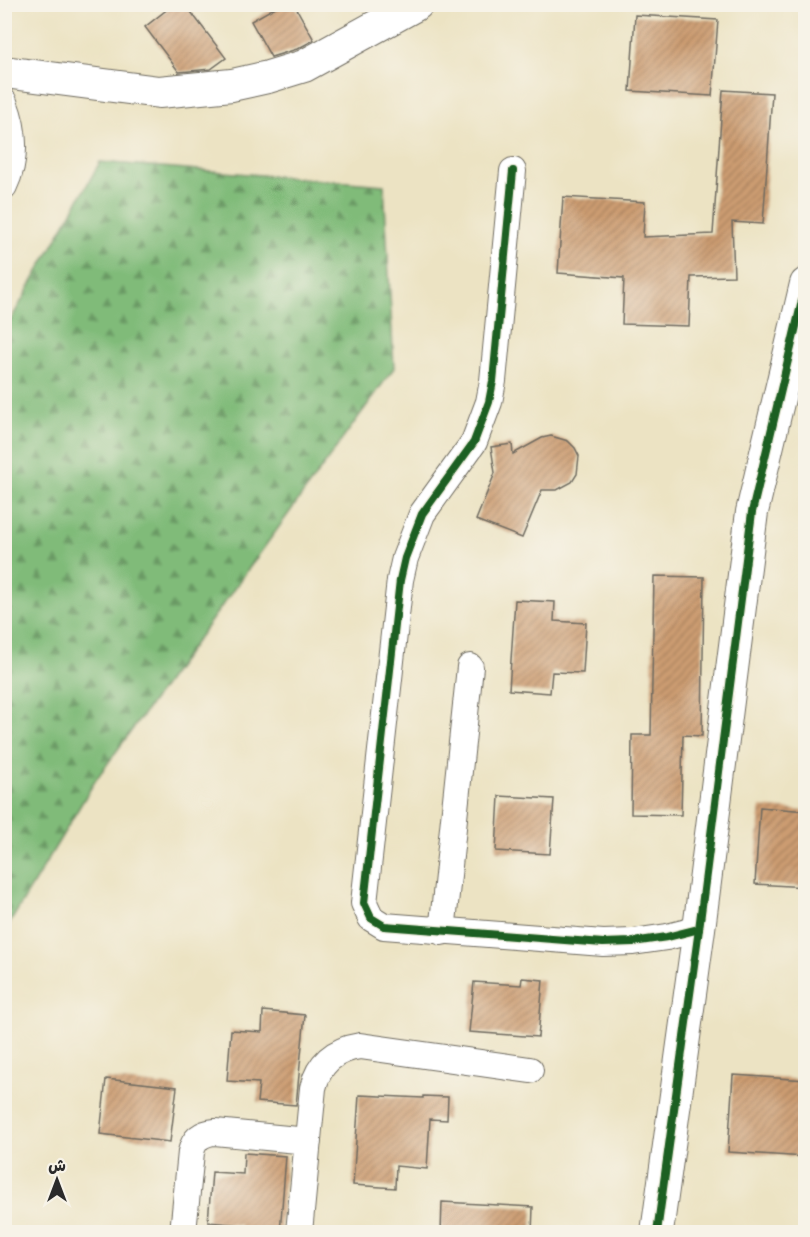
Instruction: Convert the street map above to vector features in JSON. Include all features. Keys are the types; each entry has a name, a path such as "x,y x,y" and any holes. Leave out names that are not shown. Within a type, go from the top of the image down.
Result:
{"street":[{"path":"4,72 159,92 232,85 303,66 417,4"},
{"path":"4,102 14,141 10,170 4,186"},
{"path":"513,171 493,381 489,402 474,442 422,514 405,558 400,580 364,895 366,911 376,922 384,926 603,943 633,942 699,929"},
{"path":"657,1233 699,929 752,512 806,284"},
{"path":"442,932 470,667"},
{"path":"299,1233 316,1077 328,1058 348,1047 360,1046 530,1071"},
{"path":"183,1233 191,1152 196,1140 202,1135 215,1132 308,1141"}],"green space":[{"path":"100,162 384,185 394,368 95,781 5,931 5,330"}],"building":[{"path":"174,4 185,4 226,58 211,69 179,72 145,27"},
{"path":"281,4 294,4 314,40 297,49 271,57 251,21"},
{"path":"635,15 718,20 712,96 630,91"},
{"path":"723,90 772,93 763,224 732,222 734,276 691,277 689,326 622,324 624,278 558,273 563,197 645,202 643,237 713,234"},
{"path":"551,436 568,441 575,448 579,456 577,474 572,482 557,490 542,490 522,538 476,520 495,473 491,447 512,444 513,454 542,438"},
{"path":"654,576 704,577 702,736 683,735 681,815 631,814 632,735 651,735"},
{"path":"515,600 555,602 554,621 586,623 583,673 552,672 550,693 509,690"},
{"path":"499,796 554,799 550,854 496,851"},
{"path":"760,807 806,811 806,887 755,884"},
{"path":"522,978 543,980 538,1037 469,1032 474,982 521,985"},
{"path":"263,1011 305,1015 296,1105 257,1102 259,1083 227,1081 231,1030 262,1032"},
{"path":"733,1075 806,1080 806,1157 728,1152"},
{"path":"106,1079 177,1087 170,1142 100,1134"},
{"path":"359,1095 448,1097 447,1120 430,1119 427,1169 396,1166 395,1188 353,1185"},
{"path":"244,1153 286,1156 280,1233 240,1233 240,1225 208,1222 212,1172 243,1174"},
{"path":"442,1202 533,1207 532,1233 441,1233"}],"cycle path":[{"path":"513,171 493,381 489,402 474,442 422,514 405,558 400,580 364,903 371,918 384,926 603,943 633,942 699,929"},
{"path":"657,1232 699,929 752,512 806,284"}]}
